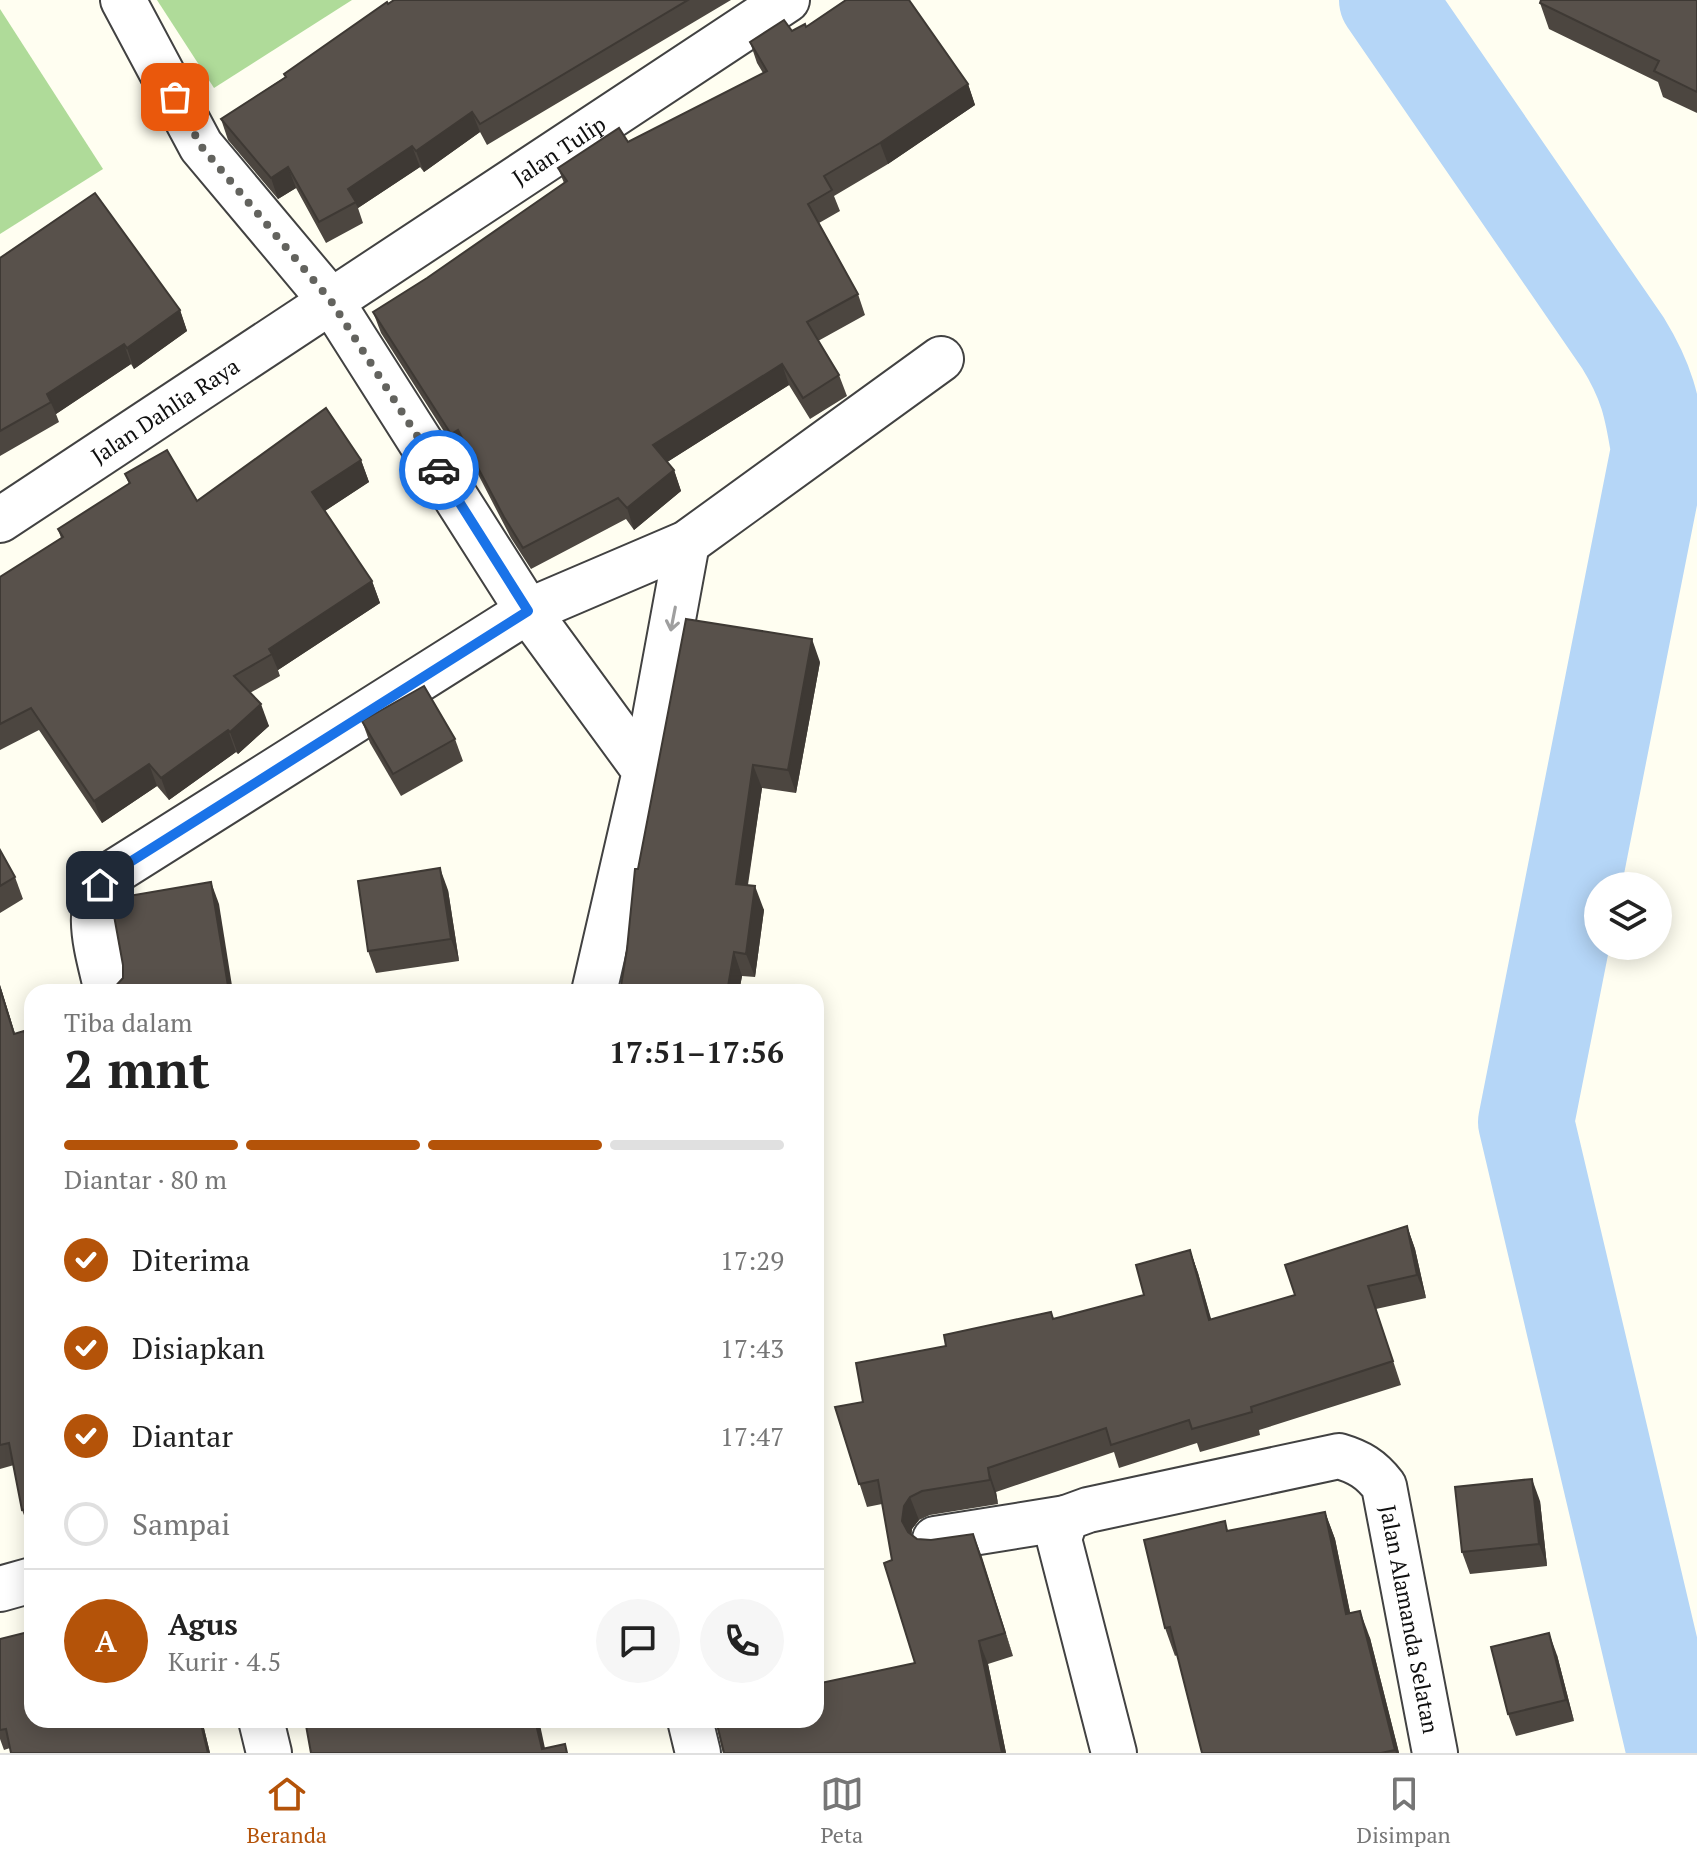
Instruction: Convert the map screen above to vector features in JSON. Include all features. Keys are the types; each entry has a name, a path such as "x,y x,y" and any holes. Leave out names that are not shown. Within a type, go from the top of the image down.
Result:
{"street":[{"path":"123,0 201,146 331,301 528,611 645,771"},
{"name":"Jalan Tulip","path":"331,301 787,0"},
{"name":"Jalan Dahlia Raya","path":"0,520 331,301"},
{"path":"105,984 92,918 100,885 111,874 528,611 687,543 941,359"},
{"path":"596,984 645,771 687,543"},
{"name":"Jalan Alamanda Selatan","path":"1066,1518 1088,1510 1339,1456 1357,1461 1373,1471 1384,1486 1435,1753"},
{"path":"935,1539 1066,1518 1059,1539 1114,1753"},
{"path":"0,1589 24,1582"},
{"path":"263,1728 269,1753"},
{"path":"692,1728 698,1753"}],"green space":[{"path":"157,0 352,0 214,88"},
{"path":"0,9 103,169 0,234"}],"building":[{"path":"394,0 688,0 480,124 472,112 416,151 412,146 348,189 356,202 319,222 288,167 271,178 221,119"},
{"path":"846,0 909,0 968,84 824,176 832,190 808,204 858,294 807,322 839,375 803,398 782,364 653,445 674,470 627,508 618,498 523,548 458,430 451,434 373,312 567,181 558,168 619,128 628,142 767,71 750,42 784,20 792,31 805,24 806,27"},
{"path":"1541,0 1697,0 1697,92 1654,71 1659,61 1540,3"},
{"path":"95,193 180,310 127,348 124,344 47,394 51,402 0,431 0,258"},
{"path":"326,408 361,460 312,492 372,581 269,649 272,654 234,676 261,704 230,732 228,730 161,778 149,764 94,801 31,708 0,724 0,577 63,537 58,529 130,483 125,474 167,450 197,501"},
{"path":"686,619 812,639 788,770 753,765 736,884 755,886 746,954 734,952 728,984 621,984 635,869 638,869"},
{"path":"424,686 455,739 393,774 362,721"},
{"path":"0,850 15,877 0,886"},
{"path":"440,868 451,939 368,951 358,881"},
{"path":"211,882 228,984 118,984 123,978 123,965 111,899"},
{"path":"0,989 14,1034 24,1031 24,1510 9,1443 0,1445"},
{"path":"1407,1226 1417,1275 1368,1286 1393,1361 1251,1407 1252,1412 1192,1429 1189,1420 1111,1445 1106,1428 988,1468 990,1480 922,1491 910,1497 904,1506 902,1521 908,1532 917,1539 973,1534 1005,1633 979,1641 1002,1753 724,1753 718,1728 824,1728 824,1682 915,1663 884,1563 892,1560 878,1480 859,1484 835,1407 863,1402 856,1363 946,1346 944,1335 1051,1312 1053,1319 1144,1295 1136,1265 1190,1250 1209,1320 1295,1295 1285,1265"},
{"path":"1532,1479 1539,1544 1462,1552 1455,1487"},
{"path":"1325,1512 1346,1614 1360,1611 1395,1750 1381,1753 1202,1753 1170,1627 1165,1628 1144,1540 1225,1521 1227,1531"},
{"path":"24,1633 24,1728 202,1728 208,1753 11,1753 6,1729 0,1730 0,1639"},
{"path":"1549,1633 1566,1700 1508,1714 1491,1647"},
{"path":"306,1728 537,1728 542,1749 565,1744 567,1753 311,1753"}],"waterway":[{"path":"1387,0 1623,343 1647,395 1659,450 1526,1122 1675,1753"}],"way so far":[{"path":"175,97 201,146 331,301 439,470"}],"route":[{"path":"100,885 111,874 528,611 439,470"}]}
